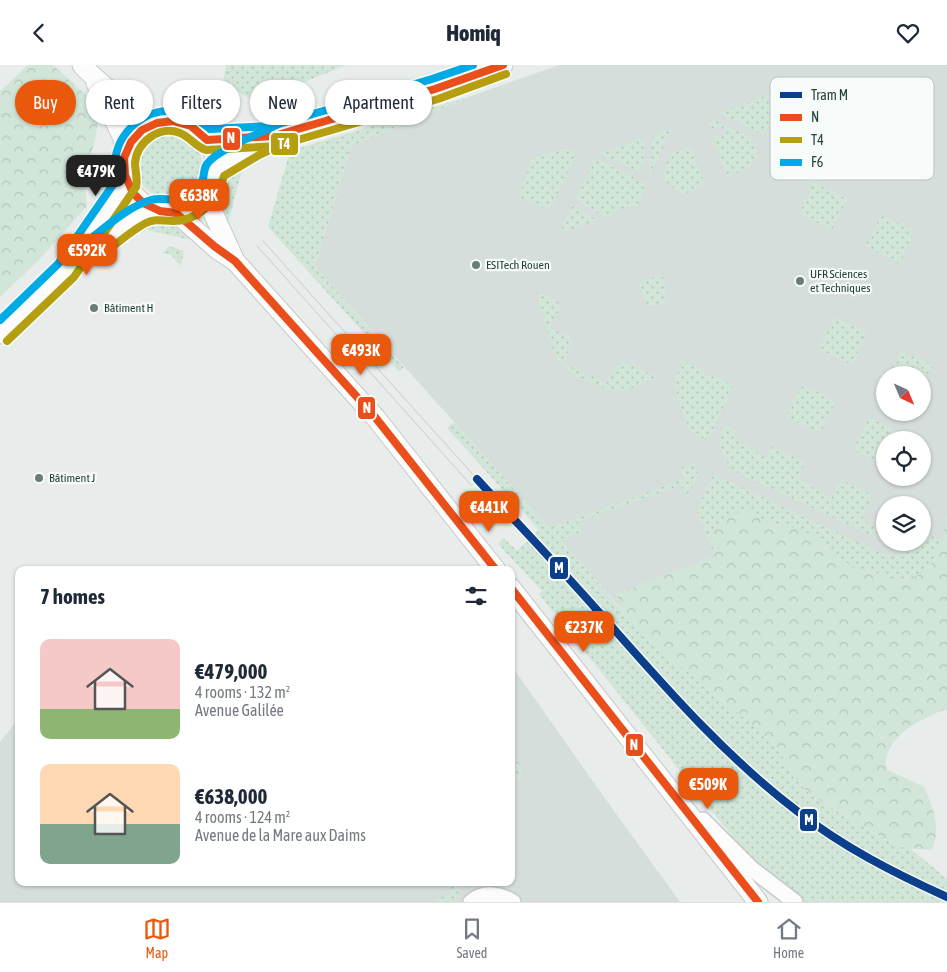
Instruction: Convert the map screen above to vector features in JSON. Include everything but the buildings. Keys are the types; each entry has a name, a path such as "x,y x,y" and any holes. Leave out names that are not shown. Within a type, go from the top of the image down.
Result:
{"street":[{"path":"82,65 94,79 122,136 126,151"},
{"path":"215,170 227,161 274,137 435,89 503,65"},
{"path":"149,125 136,135 126,151 124,161 127,182 138,199 155,209 174,211 186,209 205,195 212,183 215,159 207,140 190,125 177,121 163,120 153,123"},
{"path":"207,140 222,137 274,137"},
{"path":"66,271 127,182"},
{"path":"205,195 235,261 375,417 493,566"},
{"path":"0,334 66,271 141,214 155,209"},
{"path":"174,211 218,251 235,261"},
{"path":"515,594 758,902"},
{"path":"642,755 752,869 794,902"},
{"path":"471,902 484,895 494,895 504,897 513,902"}],"shaded area":[{"path":"559,65 947,65 947,674 629,617 315,267 351,146 402,125 432,125 432,113 477,94"},
{"path":"515,671 680,902 0,902 0,742 15,723 15,886 515,886"}],"green space":[{"path":"28,65 53,65 69,80 15,80 15,125 76,125 76,86 86,95 86,125 97,125 90,158 90,173 85,190 87,206 41,258 0,297 0,91"},
{"path":"226,65 346,65 310,80 250,80 250,99 240,93 240,80 224,80"},
{"path":"477,94 432,113 432,108"},
{"path":"770,95 770,123 764,135 719,113"},
{"path":"715,121 752,138 756,154 755,159 748,168 727,177 713,139 727,134 725,129 716,127 710,130 708,123"},
{"path":"375,125 402,125 351,146 315,267 404,367 399,372 268,227 290,151"},
{"path":"672,129 648,178 653,135"},
{"path":"162,132 176,132 188,137 197,146 202,158 200,178 193,189 176,198 162,198 150,193 141,184 136,172 136,158 141,146 150,137"},
{"path":"647,137 641,173 600,153"},
{"path":"691,147 705,185 684,194 667,183 664,175 669,155"},
{"path":"563,148 574,151 576,155 550,210 519,198 532,159"},
{"path":"595,158 646,184 638,207 626,207 607,217 575,201"},
{"path":"244,163 227,227 219,199 220,191 227,177"},
{"path":"814,182 847,199 832,230 799,214"},
{"path":"572,206 597,220 559,234"},
{"path":"881,215 915,231 900,263 865,246"},
{"path":"153,219 173,224 201,242 133,227"},
{"path":"169,246 184,251 181,266 170,254 162,253"},
{"path":"660,275 666,280 664,283 668,296 666,302 653,307 647,305 641,291 638,289 641,282"},
{"path":"537,292 558,301 560,309 549,327 570,337 572,344 562,363 583,372 585,378 593,376 606,383 614,368 626,363 655,376 652,380 632,388 614,391 589,382 566,369 561,365 554,351"},
{"path":"834,317 867,333 852,365 819,349"},
{"path":"901,350 933,366 931,370 931,366 893,366"},
{"path":"683,361 702,370 705,377 712,375 733,386 710,437 698,437 691,431 674,388 674,381"},
{"path":"802,384 836,401 820,433 786,417"},
{"path":"869,417 896,431 876,431 876,461 853,450"},
{"path":"454,422 549,528 684,479 680,468 693,464 698,472 689,496 687,497 682,485 578,522 581,533 561,541 622,610 624,617 774,743 800,784 812,796 883,838 905,848 910,848 947,879 947,902 804,902 789,892 747,855 539,594 542,591 498,544 504,538 517,551 539,530 447,428"},
{"path":"725,425 737,431 734,438 766,458 772,447 805,462 798,478 831,499 840,479 873,495 862,519 876,528 876,538 736,472 726,461 721,451 722,432"},
{"path":"714,474 883,554 896,555 909,551 931,551 931,535 941,540 930,568 906,582 851,566 812,535 787,525 771,524 748,511 719,522 711,532 714,556 697,509"},
{"path":"748,511 771,524 787,525 812,535 851,566 906,582 930,568 944,531 947,513 947,709 919,721 902,733 889,749 886,760 888,770 924,787 935,818 936,834 932,850 905,848 883,838 812,796 800,784 774,743 641,634 624,617 621,602 615,594 714,556 711,532 727,516"},
{"path":"515,755 522,774 519,782 515,783"},
{"path":"449,886 460,886 452,902 436,902 435,898 451,895"}],"tram line":[{"path":"263,241 477,479"},
{"path":"257,246 471,485"},
{"name":"M","path":"477,479 668,690 717,741 769,789 814,824 851,848 888,869 947,897"}],"transit line":[{"name":"F6","path":"0,320 58,264 117,179 115,164 121,141 136,123 146,117 168,111 192,116 210,129 272,126 473,65"},
{"name":"N","path":"493,566 375,417 235,261 214,246 176,213 160,211 143,203 133,193 125,175 124,158 131,142 142,130 157,123 173,121 191,126 207,140 274,136 435,89 503,65"},
{"name":"T4","path":"7,341 74,277 136,187 135,163 137,155 145,142 157,133 164,131 180,133 206,150 277,146 438,99 506,74"},
{"name":"F6","path":"81,246 123,214 142,203 156,199 179,199 188,196 200,184 206,166 212,159 239,142 277,125"},
{"name":"T4","path":"93,262 126,236 150,221 182,220 199,213 212,201 224,176 259,155 285,143"},
{"name":"N","path":"515,593 758,902"}],"place":[{"name":"ESITech Rouen","path":"476,265"},
{"name":"UFR Sciences et Techniques","path":"800,281"},
{"name":"Bâtiment H","path":"94,308"},
{"name":"Bâtiment J","path":"39,478"}]}
